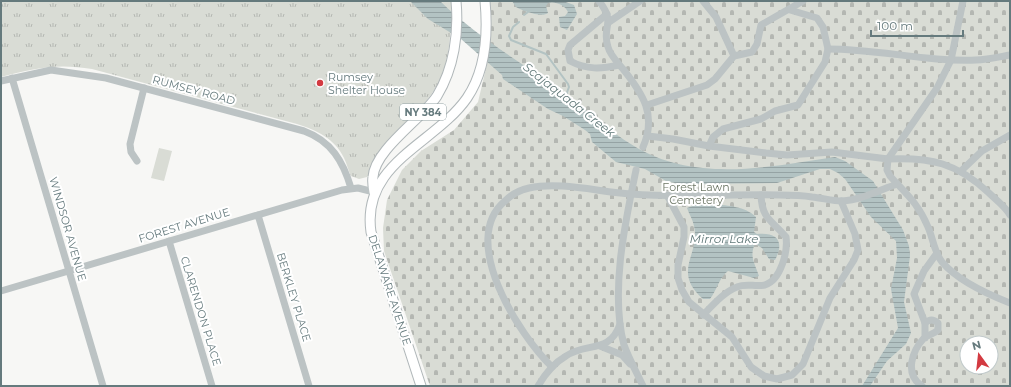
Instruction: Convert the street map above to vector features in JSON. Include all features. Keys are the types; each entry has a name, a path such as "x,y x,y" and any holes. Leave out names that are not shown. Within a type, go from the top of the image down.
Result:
{"main road":[{"name":"DELAWARE AVENUE","path":"374,192 400,159 460,106 474,86 482,68 486,29 485,1"},
{"name":"DELAWARE AVENUE","path":"421,386 371,232 369,219 374,192 373,176 375,169 385,152 436,97 448,72 455,45 456,3"}],"street":[{"path":"598,1 607,14 609,22 606,33 608,47 619,65 637,87 647,105 649,117 648,136 643,147"},
{"path":"609,22 640,1"},
{"path":"703,1 716,17 734,56"},
{"path":"647,105 707,85 734,56 752,52 757,44 762,25 803,1"},
{"path":"963,1 951,60 937,88 888,159 887,170 897,184 917,204 929,228 941,261 955,274 977,288 1010,303"},
{"path":"709,146 713,138 723,129 761,119 775,111 798,105 822,68 828,50 823,27 817,18 790,10"},
{"path":"607,14 570,45 568,56 570,61 580,66 598,69 619,65"},
{"path":"828,50 853,49 951,60 978,60 1010,55"},
{"name":"RUMSEY ROAD","path":"1,81 51,70 92,75 314,134 330,146 337,154 351,188"},
{"name":"WINDSOR AVENUE","path":"12,78 103,386"},
{"path":"137,161 131,152 130,144 144,88"},
{"path":"962,171 982,151 1010,135"},
{"path":"648,136 709,146 787,155 832,152 888,159 909,158 930,161 951,166 962,171 984,189 1010,215"},
{"path":"636,170 631,194 619,280 620,322 625,345 635,370 644,386"},
{"path":"552,367 541,356 514,316 502,293 492,267 487,243 489,223 497,207 511,195 527,188 547,185 631,194 804,196 841,201 856,198 897,184"},
{"name":"FOREST AVENUE","path":"1,291 351,188 374,192"},
{"path":"667,195 684,226 684,237 678,265 678,278 682,290 689,302 732,337 751,367 764,376 777,379 792,375 804,364 830,298 854,260 858,250 855,234 841,201"},
{"path":"704,315 727,292 736,287 765,285 777,276 786,250 786,237 764,214 761,195"},
{"name":"BERKLEY PLACE","path":"258,215 309,386"},
{"name":"CLARENDON PLACE","path":"169,241 212,386"},
{"path":"925,338 925,323 914,294 924,271 937,252"},
{"path":"922,386 914,378 912,361 914,353 925,338 937,332 938,329 938,323 935,321 930,320 925,323"},
{"path":"538,386 552,367 567,355 582,349 600,346 616,334 620,322"},
{"path":"600,346 622,355 635,370"}],"green space":[{"path":"1,1 451,1 451,27 445,66 435,89 423,105 391,138 367,177 359,179 351,176 340,151 330,140 312,129 297,124 80,67 46,67 1,77"},
{"name":"Forest Lawn Cemetery","path":"490,1 1010,1 1010,386 430,386 384,251 383,228 387,200 402,170 421,151 454,130 478,102 487,64 490,37"},
{"path":"159,148 172,151 164,181 151,178"}],"water":[{"name":"Scajaquada Creek","path":"410,1 440,1 467,25 567,95 614,133 657,158 682,165 733,169 784,165 835,157 845,161 873,181 903,230 909,246 910,256 904,302 911,333 906,344 887,361 870,386 862,386 898,328 891,289 897,258 896,241 871,217 845,179 838,173 830,169 820,169 777,183 680,184 666,181 645,169 616,162 592,142 590,134 585,130 563,116 548,109 503,79 502,75 461,39 428,19"},
{"path":"512,1 563,1 574,5 577,14 567,30 560,27 559,17 565,16 568,12 565,7 560,4 548,3 546,6 548,13 541,15 519,9"},
{"name":"Mirror Lake","path":"714,204 736,207 752,213 756,217 754,232 757,234 774,236 779,243 779,248 775,260 769,259 762,248 755,244 753,248 754,264 759,276 754,278 728,271 722,277 710,299 703,299 694,289 689,280 689,262 695,236 693,224 687,208 695,205"}],"waterway":[{"path":"524,15 528,12"},
{"name":"Scajaquada Creek","path":"519,22 513,27 509,36 511,40 546,54 568,84 569,87 566,95"}],"place":[{"name":"Rumsey Shelter House","path":"320,83"}]}
